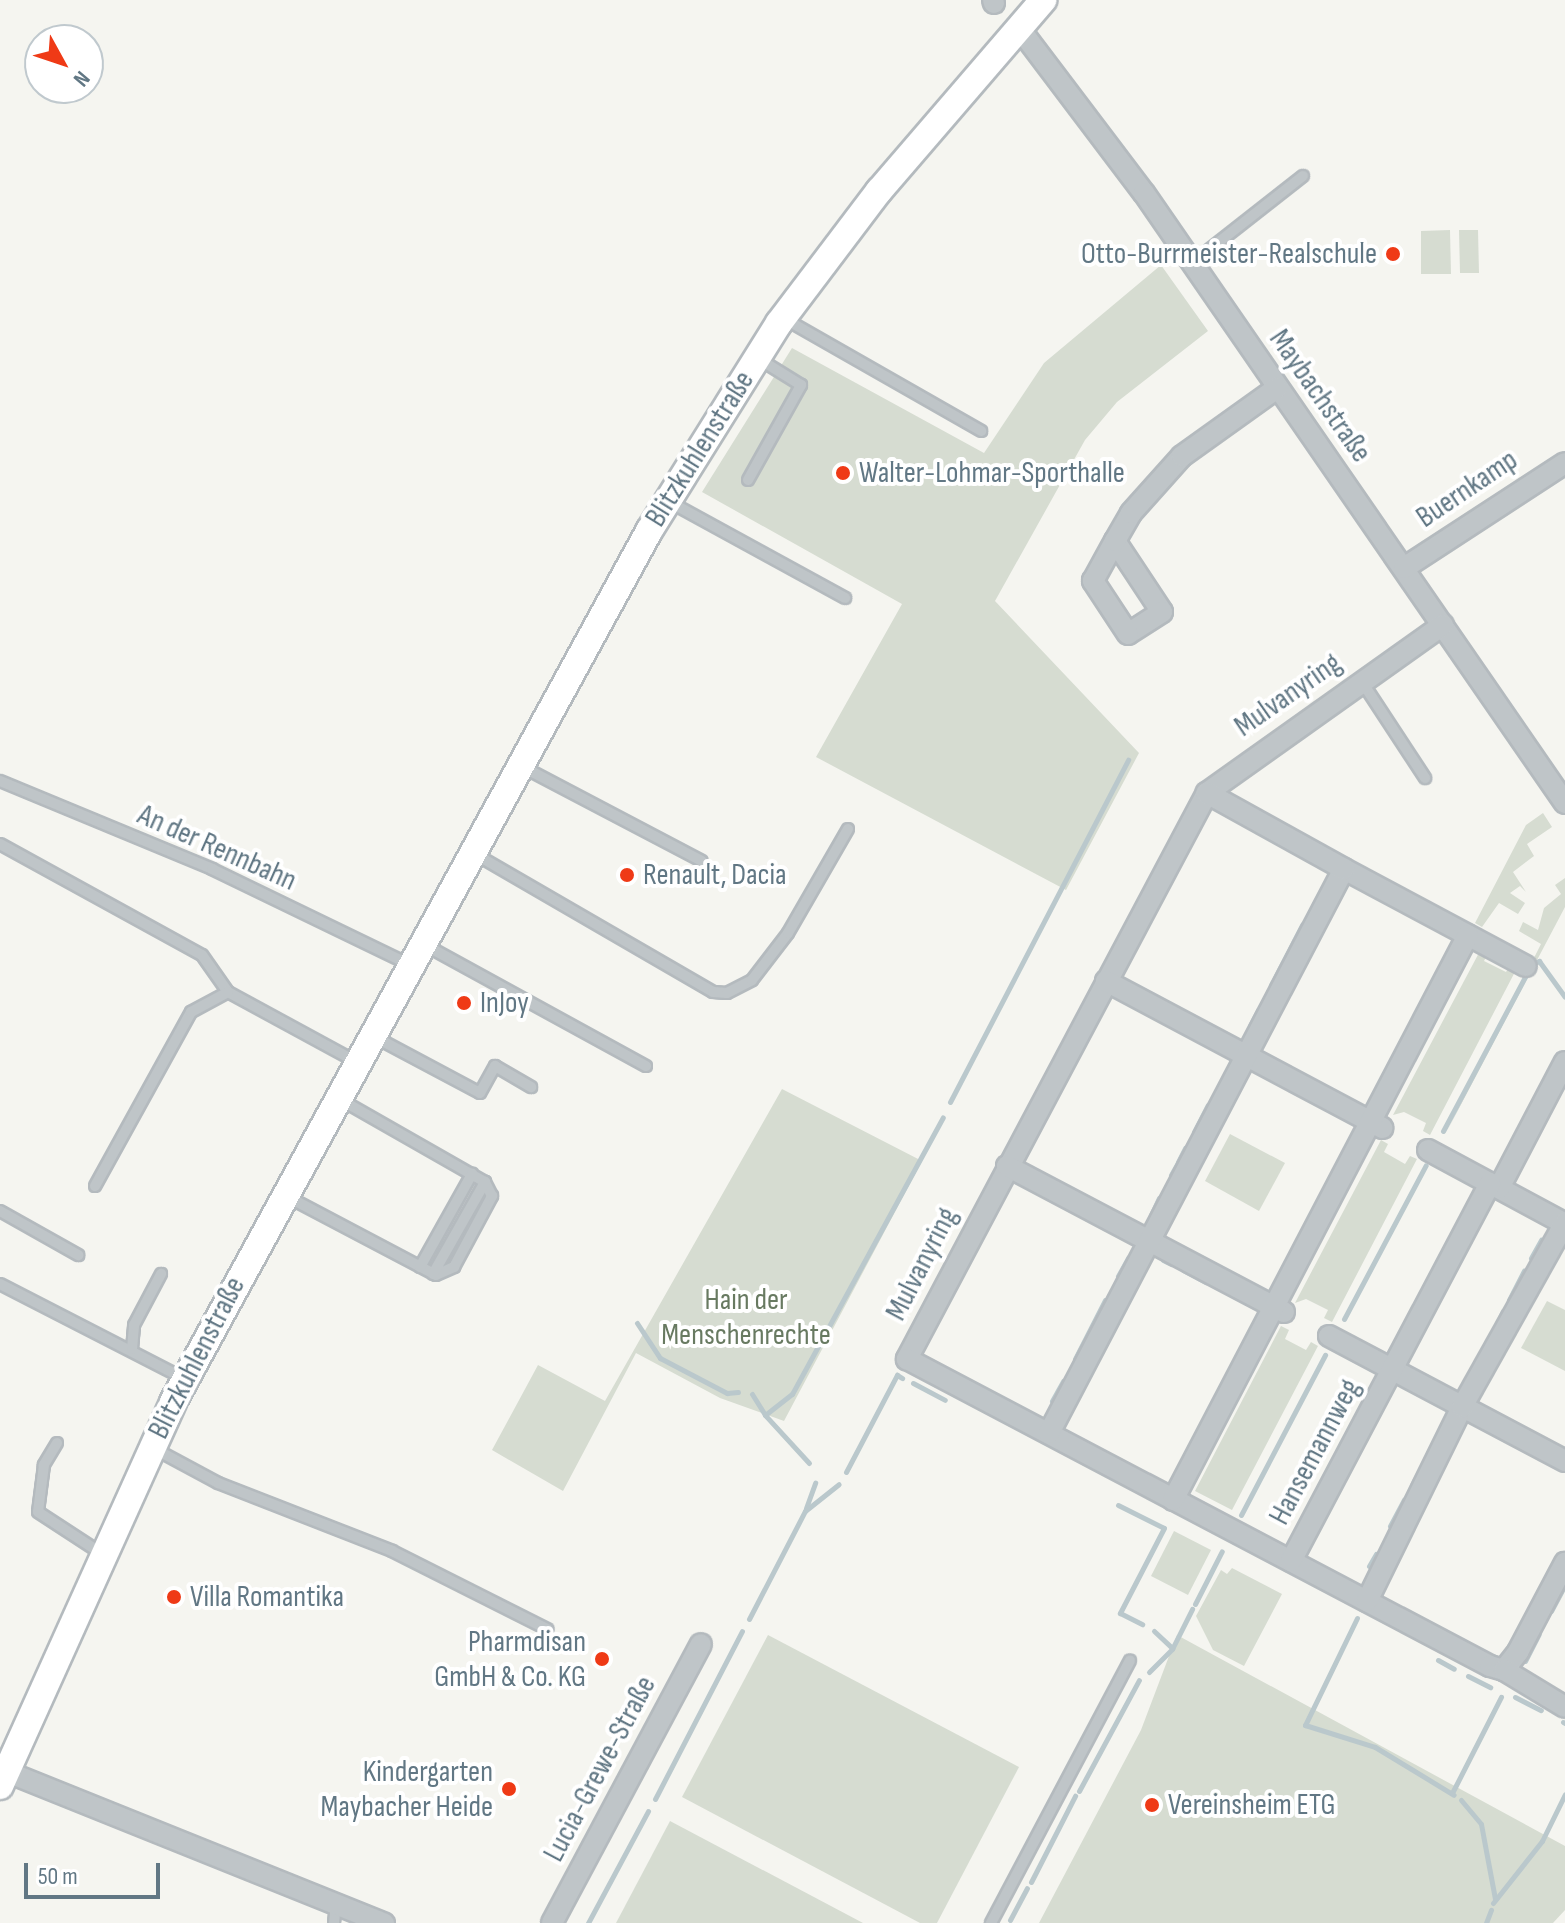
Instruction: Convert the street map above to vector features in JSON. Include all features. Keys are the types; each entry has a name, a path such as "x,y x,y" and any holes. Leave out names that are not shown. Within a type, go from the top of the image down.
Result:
{"main road":[{"name":"Blitzkuhlenstraße","path":"2,1776 101,1553 185,1379 667,500 783,318 1043,0"}],"street":[{"name":"Maybachstraße","path":"1019,28 1192,263 1565,803"},
{"path":"1115,541 1164,472 1277,388"},
{"name":"Buernkamp","path":"1404,568 1565,463"},
{"name":"Mulvanyring","path":"1443,625 1361,680 1207,793 907,1359 1504,1670 1565,1707"},
{"path":"1207,793 1526,966"},
{"path":"1049,1433 1146,1240 1344,869"},
{"path":"1173,1500 1279,1310 1376,1125 1468,935"},
{"path":"1106,981 1376,1125"},
{"name":"Hansemannweg","path":"1291,1561 1392,1370 1565,1062"},
{"path":"1367,1601 1462,1407 1563,1222 1428,1150"},
{"path":"1007,1166 1279,1310"},
{"name":"Hansemannweg","path":"1329,1336 1565,1461"},
{"path":"1504,1670 1565,1563"},
{"name":"Lucia-Grewe-Straße","path":"552,1923 701,1644"},
{"path":"2,1776 335,1914 384,1923"}],"lane":[{"path":"1192,263 1303,176"},
{"path":"783,318 981,431"},
{"path":"748,480 801,385 756,358"},
{"path":"667,500 845,598"},
{"path":"1361,680 1425,778"},
{"path":"519,765 702,861"},
{"name":"An der Rennbahn","path":"0,781 419,955"},
{"path":"475,854 713,992 727,993 752,980 788,933 848,829"},
{"path":"0,844 202,955 228,992 357,1062"},
{"path":"419,955 646,1066"},
{"path":"95,1186 191,1012 228,992"},
{"path":"372,1035 480,1093 495,1066 531,1087"},
{"path":"284,1195 433,1274 454,1267 492,1196 485,1182 337,1097"},
{"path":"420,1267 472,1174"},
{"path":"0,1211 78,1255"},
{"path":"132,1349 134,1325 161,1274"},
{"path":"0,1284 132,1349 185,1379"},
{"path":"57,1443 44,1465 38,1512 101,1553"},
{"path":"151,1448 218,1483 392,1551 547,1629"},
{"path":"991,1923 1130,1661"}],"green space":[{"path":"1450,230 1451,274 1421,274 1421,231"},
{"path":"1459,230 1478,230 1479,273 1460,273"},
{"path":"1161,265 1208,331 1117,402 1085,440 995,601 1139,753 1066,890 816,757 902,604 702,492 792,348 984,453 1044,363"},
{"path":"1543,813 1552,827 1527,844 1534,856 1513,872 1526,892 1520,886 1510,893 1525,903 1518,914 1499,903 1482,927 1475,923 1526,825"},
{"path":"1565,878 1565,907 1446,1133 1541,944 1519,931 1523,922 1538,930 1544,908 1561,894 1555,885"},
{"path":"1481,949 1488,953 1484,961 1506,972 1510,965 1517,968 1430,1135 1423,1131 1426,1123 1404,1112 1393,1115"},
{"name":"Hain der Menschenrechte","path":"782,1089 922,1161 784,1421 720,1398 636,1353 563,1491 492,1450 538,1365 605,1401"},
{"path":"1230,1134 1285,1163 1259,1211 1205,1181"},
{"path":"1381,1140 1388,1144 1384,1152 1405,1164 1410,1156 1417,1159 1332,1322 1324,1318 1328,1310 1306,1299 1295,1303"},
{"path":"1547,1301 1565,1310 1565,1371 1521,1348"},
{"path":"1281,1326 1289,1330 1285,1339 1306,1350 1311,1342 1318,1346 1232,1510 1195,1491"},
{"path":"1174,1531 1211,1550 1188,1595 1151,1576"},
{"path":"1232,1568 1282,1594 1244,1666 1213,1650 1196,1616 1221,1570 1227,1574"},
{"path":"768,1635 1019,1767 937,1923 920,1923 682,1797"},
{"path":"1177,1635 1565,1846 1565,1910 1553,1923 1039,1923 1141,1730"},
{"path":"670,1821 863,1923 616,1923"}],"waterway":[{"path":"950,1102 1128,760"},
{"path":"1313,906 1323,887"},
{"path":"1271,985 1302,925"},
{"path":"1532,964 1539,961 1565,997"},
{"path":"1443,1131 1527,973"},
{"path":"1250,1026 1258,1010"},
{"path":"1194,1132 1208,1105"},
{"path":"809,1463 765,1415 792,1394 943,1117"},
{"path":"1178,1162 1185,1148"},
{"path":"1171,1175 1177,1164"},
{"path":"1344,1319 1426,1165"},
{"path":"1151,1215 1159,1198"},
{"path":"1531,1258 1541,1240"},
{"path":"1118,1276 1128,1258"},
{"path":"1163,1260 1171,1264"},
{"path":"1183,1270 1206,1282"},
{"path":"1509,1300 1524,1271"},
{"path":"1075,1359 1105,1300"},
{"path":"1495,1328 1503,1311"},
{"path":"637,1323 660,1358 727,1393 738,1392"},
{"path":"1241,1515 1325,1355"},
{"path":"846,1472 897,1375 902,1378"},
{"path":"1052,1401 1063,1381"},
{"path":"913,1383 945,1400"},
{"path":"752,1394 765,1415"},
{"path":"1412,1485 1423,1464"},
{"path":"806,1508 815,1483"},
{"path":"749,1619 805,1511 839,1484"},
{"path":"1390,1526 1404,1500"},
{"path":"1118,1505 1164,1528 1120,1613 1142,1624"},
{"path":"1195,1604 1222,1551"},
{"path":"1369,1566 1376,1554"},
{"path":"1551,1611 1564,1587"},
{"path":"1149,1672 1172,1649 1192,1609"},
{"path":"1357,1618 1305,1725 1375,1747 1454,1795"},
{"path":"655,1799 742,1631"},
{"path":"1154,1631 1172,1648"},
{"path":"1525,1661 1539,1634"},
{"path":"1438,1660 1454,1669"},
{"path":"1468,1676 1490,1687"},
{"path":"1079,1791 1139,1680"},
{"path":"1452,1793 1501,1697"},
{"path":"1515,1697 1541,1710"},
{"path":"1493,1903 1542,1841 1565,1794"},
{"path":"1031,1882 1075,1796"},
{"path":"1461,1800 1481,1824 1495,1899"},
{"path":"588,1923 648,1811"},
{"path":"1010,1920 1027,1888"},
{"path":"1486,1923 1491,1910"}],"place":[{"name":"Otto-Burrmeister-Realschule","path":"1393,254"},
{"name":"Walter-Lohmar-Sporthalle","path":"843,473"},
{"name":"Renault, Dacia","path":"627,875"},
{"name":"InJoy","path":"464,1003"},
{"name":"Villa Romantika","path":"174,1597"},
{"name":"Pharmdisan GmbH & Co. KG","path":"602,1659"},
{"name":"Kindergarten Maybacher Heide","path":"509,1789"},
{"name":"Vereinsheim ETG","path":"1152,1805"}]}
